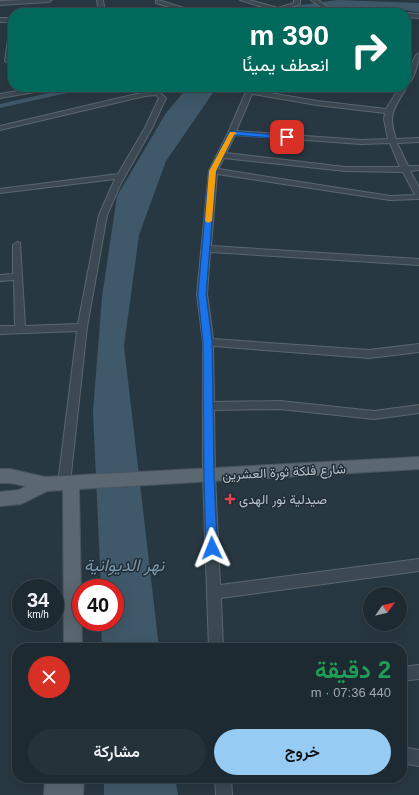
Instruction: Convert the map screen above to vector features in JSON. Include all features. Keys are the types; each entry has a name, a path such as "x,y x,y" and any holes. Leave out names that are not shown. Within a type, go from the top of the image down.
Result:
{"main road":[{"name":"شارع فلكة ثورة العشرين","path":"45,484 209,476 419,463"},
{"path":"0,476 10,476 45,484"},
{"path":"72,579 73,483"},
{"path":"0,499 21,497 45,484"},
{"path":"68,643 72,603"},
{"path":"73,631 73,643"},
{"path":"54,795 55,783"},
{"path":"73,795 74,783"}],"street":[{"path":"0,3 50,0"},
{"path":"243,0 271,8"},
{"path":"284,8 297,4 297,0"},
{"path":"315,0 326,8"},
{"path":"158,2 178,8"},
{"path":"411,76 419,55"},
{"path":"0,96 23,92"},
{"path":"216,643 209,476 208,342 202,294 213,171 232,133 249,92"},
{"path":"264,92 317,103 389,111"},
{"path":"400,92 389,111 387,120 392,142 419,194"},
{"path":"0,128 145,94 158,93 163,98 120,176 109,198 103,215 82,328 71,416 73,483"},
{"path":"232,133 314,140 392,142 419,140"},
{"path":"221,155 340,170 419,168"},
{"path":"213,171 390,198 419,198"},
{"path":"0,191 120,176"},
{"path":"17,245 20,329"},
{"path":"206,249 395,262 419,262"},
{"path":"0,278 18,277"},
{"path":"0,330 82,328"},
{"path":"208,342 369,354 419,348"},
{"path":"208,406 280,405 374,415 419,409"},
{"path":"214,592 419,564"},
{"path":"407,673 419,672"},
{"path":"407,756 419,758"},
{"path":"223,783 224,795"}],"water":[{"path":"338,0 419,3 419,12 411,11 411,8 288,8"},
{"name":"نهر الديوانية","path":"184,92 214,92 166,161 139,235 124,346 158,643 102,643 101,631 124,631 124,579 101,579 93,411 102,297 117,196 166,113"},
{"path":"104,783 176,783 178,795 104,795"}],"waterway":[{"path":"0,106 63,92"}],"slow traffic":[{"path":"208,221 213,171 232,133 234,133"}],"place":[{"name":"صيدلية نور الهدى","path":"230,499"}],"route":[{"path":"212,548 209,476 208,342 202,294 213,171 232,133 287,137"}]}
